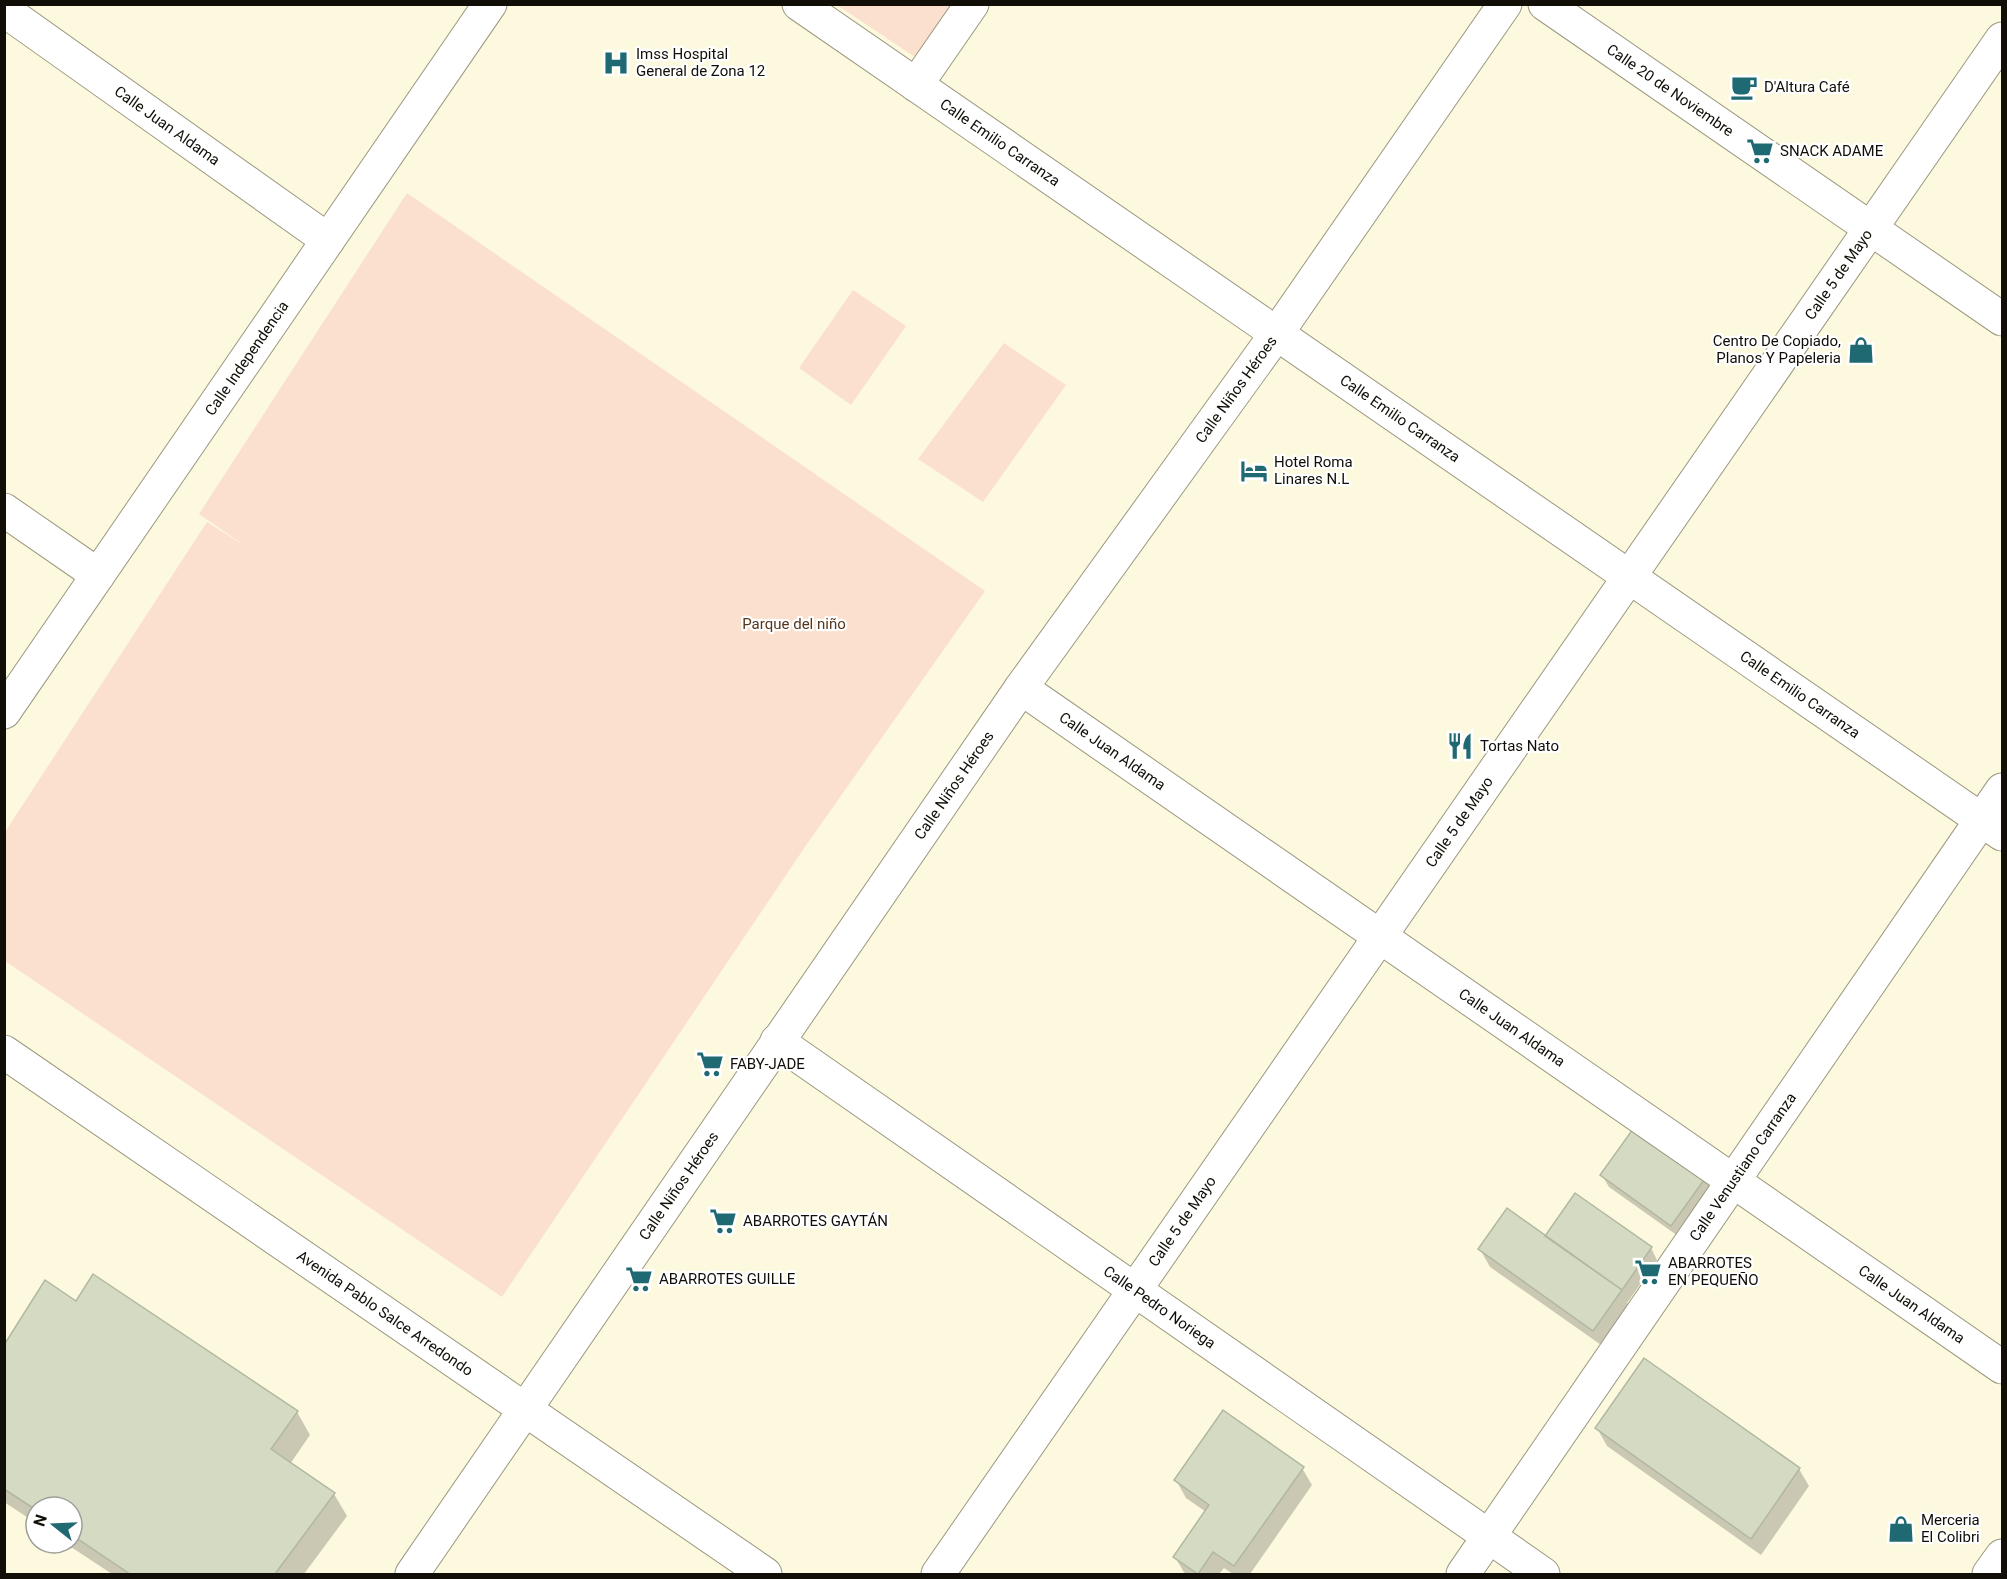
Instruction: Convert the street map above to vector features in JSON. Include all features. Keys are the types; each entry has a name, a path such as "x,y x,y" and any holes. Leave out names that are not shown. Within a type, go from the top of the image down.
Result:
{"street":[{"name":"Calle Independencia","path":"4,712 490,4"},
{"name":"Calle Emilio Carranza","path":"799,4 1992,827"},
{"path":"916,85 972,4"},
{"name":"Calle Niños Héroes","path":"412,1575 1021,688 1277,333 1505,4"},
{"name":"Calle 20 de Noviembre","path":"1545,4 2002,320"},
{"name":"Calle Juan Aldama","path":"4,10 328,240"},
{"name":"Calle 5 de Mayo","path":"938,1575 2002,39"},
{"path":"4,510 98,575"},
{"name":"Calle Juan Aldama","path":"1021,688 2002,1367"},
{"name":"Calle Venustiano Carranza","path":"1463,1575 1734,1181 1992,827 2002,790"},
{"name":"Calle Pedro Noriega","path":"777,1041 1543,1575"},
{"name":"Avenida Pablo Salce Arredondo","path":"4,1052 765,1575"},
{"path":"1989,1575 2002,1556"}],"green space":[{"path":"837,5 951,5 915,57"},
{"name":"Parque del niño","path":"407,193 985,591 807,844 502,1297 5,961 5,832 207,522 248,548 199,514"},
{"path":"853,290 906,326 851,405 799,368"},
{"path":"1004,343 1066,385 983,502 918,459"}],"building":[{"path":"1638,1122 1709,1173 1671,1226 1600,1175"},
{"path":"1575,1193 1652,1247 1622,1290 1545,1236"},
{"path":"1507,1208 1622,1290 1593,1331 1478,1249"},
{"path":"93,1274 298,1411 271,1449 335,1493 275,1574 130,1574 84,1543 84,1495 24,1495 24,1502 4,1489 4,1345 45,1280 76,1301"},
{"path":"1644,1358 1800,1468 1751,1539 1595,1428"},
{"path":"1223,1410 1304,1467 1234,1566 1213,1552 1198,1574 1173,1557 1209,1505 1174,1480"}],"place":[{"name":"Imss Hospital General de Zona 12","path":"616,63"},
{"name":"D'Altura Café","path":"1744,87"},
{"name":"SNACK ADAME","path":"1760,151"},
{"name":"Centro De Copiado, Planos Y Papeleria","path":"1861,350"},
{"name":"Hotel Roma Linares N.L","path":"1254,471"},
{"name":"Tortas Nato","path":"1460,746"},
{"name":"FABY-JADE","path":"710,1064"},
{"name":"ABARROTES GAYTÁN","path":"723,1221"},
{"name":"ABARROTES EN PEQUEÑO","path":"1648,1272"},
{"name":"ABARROTES GUILLE","path":"639,1279"},
{"name":"Merceria El Colibri","path":"1901,1529"}]}
